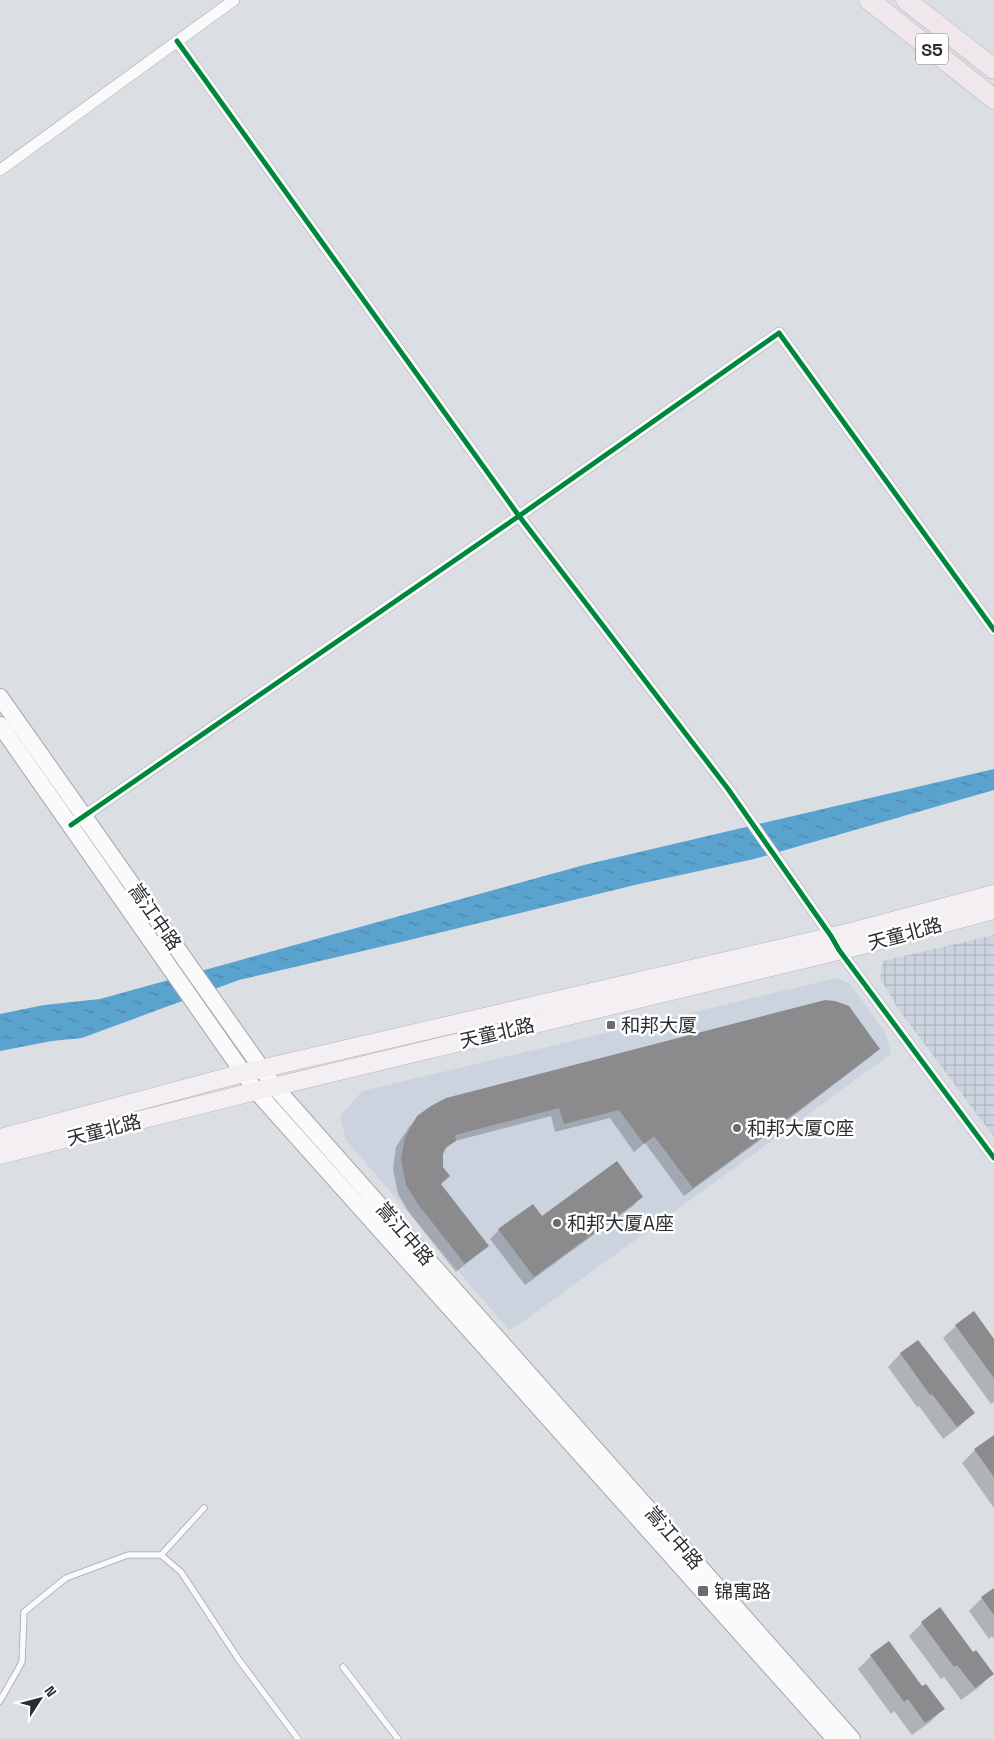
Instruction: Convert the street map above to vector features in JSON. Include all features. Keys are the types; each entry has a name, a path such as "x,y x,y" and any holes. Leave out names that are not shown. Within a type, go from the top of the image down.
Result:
{"highway":[{"name":"S5","path":"870,0 994,99"},
{"name":"S5","path":"906,0 994,69"}],"main road":[{"name":"嵩江中路","path":"0,697 147,935 256,1091 835,1739"},
{"name":"嵩江中路","path":"0,725 77,820 274,1086 852,1739"},
{"name":"天童北路","path":"835,943 851,932 994,894"},
{"name":"天童北路","path":"0,1155 835,943 994,910"},
{"path":"0,1138 244,1073 835,943"}],"street":[{"path":"0,170 234,0"},
{"path":"177,41 520,516 728,788 835,943 994,1158"},
{"path":"77,820 520,516 779,334 994,630"}],"lane":[{"path":"161,1555 204,1508"},
{"path":"0,1702 22,1662 24,1612 66,1578 128,1555 161,1555 181,1572 239,1660 298,1739"},
{"path":"343,1667 398,1739"}],"shaded area":[{"path":"994,935 994,1137 897,1007 880,978 883,961"},
{"path":"837,978 850,984 885,1032 891,1054 509,1330 346,1140 340,1116 362,1091"}],"water":[{"path":"994,769 994,790 754,859 639,884 239,980 82,1038 52,1041 0,1051 0,1014 44,1005 100,999 584,865"}],"building":[{"path":"825,1000 849,1006 880,1049 693,1188 654,1136 644,1144 619,1110 564,1124 559,1108 455,1135 456,1141 446,1147 443,1154 443,1167 450,1176 441,1184 489,1246 465,1264 417,1203 406,1185 401,1159 405,1137 417,1116 446,1098"},
{"name":"和邦大厦A座","path":"617,1161 643,1197 534,1277 498,1229 533,1204 542,1216"},
{"path":"974,1311 994,1339 994,1378 955,1325"},
{"path":"918,1340 975,1413 957,1427 932,1394 930,1395 900,1353"},
{"path":"994,1435 994,1477 974,1449"},
{"path":"994,1588 994,1615 981,1597"},
{"path":"940,1607 973,1652 976,1650 994,1674 975,1688 957,1665 954,1667 921,1622"},
{"path":"889,1641 922,1686 926,1684 945,1709 925,1723 908,1699 904,1702 870,1655"}],"cycle path":[{"path":"177,41 519,516 728,789 839,950 994,1158"},
{"path":"71,825 519,516 779,333 994,630"}],"place":[{"name":"和邦大厦","path":"611,1025"},
{"name":"和邦大厦C座","path":"737,1128"},
{"name":"和邦大厦A座","path":"557,1223"},
{"name":"锦寓路","path":"703,1591"}]}
